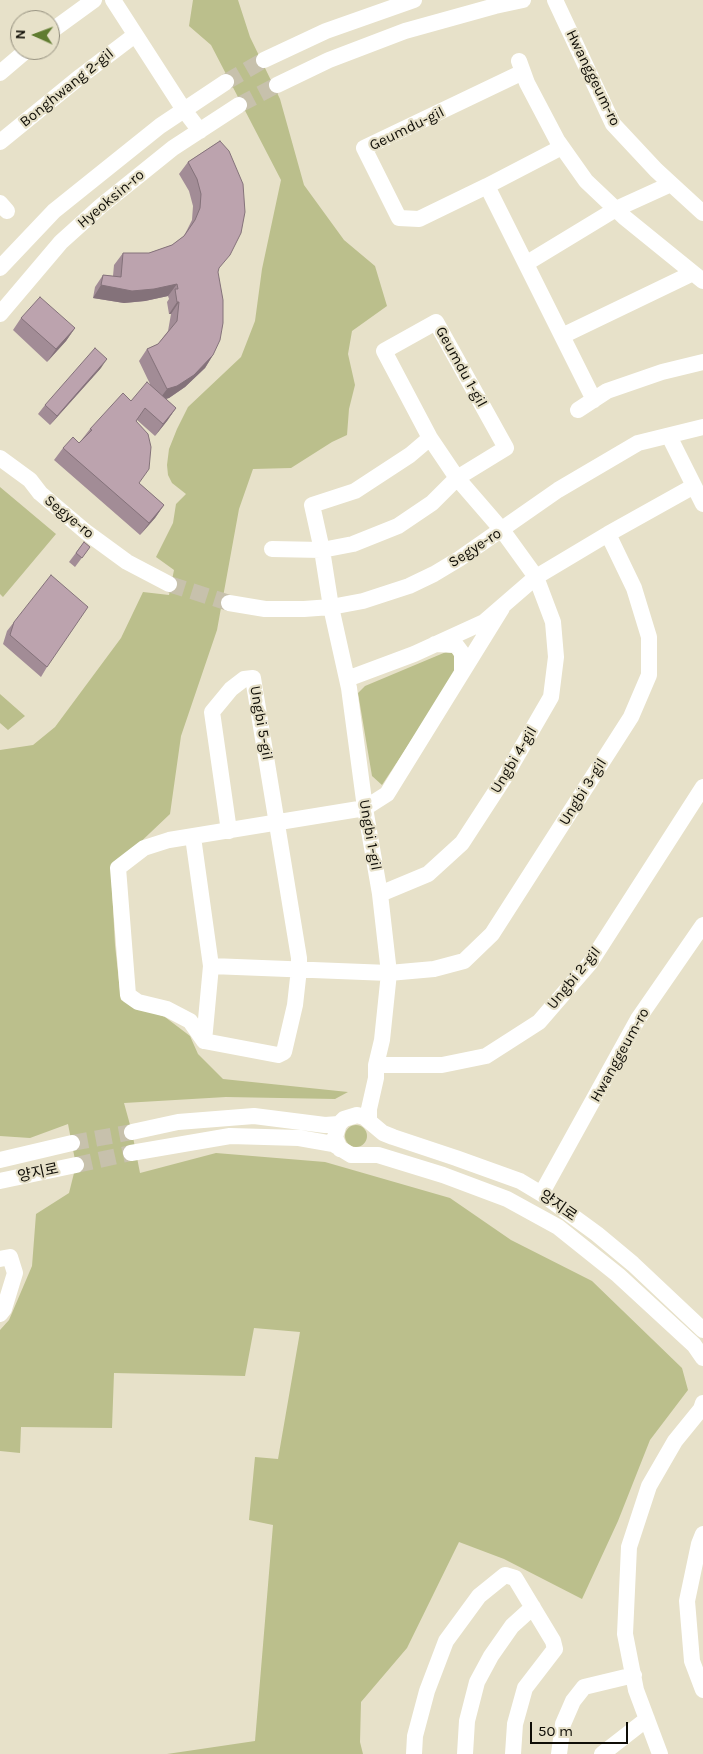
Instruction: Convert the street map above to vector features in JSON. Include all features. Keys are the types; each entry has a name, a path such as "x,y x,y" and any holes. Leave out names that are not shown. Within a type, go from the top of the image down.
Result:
{"street":[{"path":"60,25 94,0"},
{"path":"113,0 184,110 200,131"},
{"path":"264,60 326,31 414,0"},
{"path":"277,85 329,60 405,31 522,0"},
{"name":"Hwanggeum-ro","path":"555,0 612,124 671,184 703,212"},
{"name":"Bonghwang 2-gil","path":"0,142 135,35"},
{"path":"0,73 16,60"},
{"name":"Geumdu-gil","path":"562,147 419,219 399,218 364,148 521,66 527,82 562,147 586,181 616,209 698,277 562,336"},
{"name":"Hyeoksin-ro","path":"0,268 54,211 160,126 226,82"},
{"name":"Hyeoksin-ro","path":"0,314 61,242 101,206 173,148 239,106"},
{"path":"527,263 616,209 671,184"},
{"path":"487,186 594,400"},
{"name":"Geumdu 1-gil","path":"272,549 322,550 353,544 398,526 432,503 457,478 506,448 436,322 384,351 430,438 457,478 502,530"},
{"path":"578,410 607,391 662,372 703,362"},
{"name":"Segye-ro","path":"229,603 265,609 330,607 363,601 409,586 459,559 558,490 638,443 703,428"},
{"path":"669,436 703,504"},
{"path":"330,607 322,550 312,505 355,491 410,456 430,438"},
{"name":"Segye-ro","path":"0,458 30,480 40,493 86,532 127,562 169,584"},
{"path":"347,679 414,654 484,622 536,577 694,486"},
{"name":"Ungbi 4-gil","path":"380,894 428,874 462,843 503,780 551,697 556,657 553,622 536,577 502,530"},
{"name":"Ungbi 3-gil","path":"389,973 434,968 464,961 492,934 631,717 649,675 649,636 634,588 608,534"},
{"name":"Ungbi 1-gil","path":"330,607 347,679 365,808 380,894 389,973 382,1040 369,1109 371,1124 376,1132 371,1155"},
{"path":"204,1041 190,1022 167,1009 138,1002 128,995 118,868 144,848 169,840 365,808 387,794 502,608"},
{"path":"435,644 456,645 462,653 462,671"},
{"name":"Ungbi 5-gil","path":"204,1041 278,1055 284,1052 295,1005 299,969 278,822 254,678 244,679 231,689 212,712 229,831"},
{"name":"Ungbi 2-gil","path":"376,1065 442,1065 486,1056 538,1022 590,963 703,787"},
{"path":"193,837 211,966 204,1041"},
{"name":"Hwanggeum-ro","path":"544,1189 638,1019 703,925"},
{"path":"211,966 389,973"},
{"path":"132,1132 178,1122 254,1116 332,1124 344,1119 371,1124"},
{"path":"131,1153 230,1136 299,1138 333,1145 336,1130 332,1124"},
{"name":"양지로","path":"371,1124 423,1147 520,1181 545,1196 597,1234 633,1264 703,1330"},
{"name":"양지로","path":"0,1160 72,1143"},
{"name":"양지로","path":"333,1145 351,1155 371,1155 443,1175 507,1199 532,1212 558,1227 594,1254 694,1345 703,1358"},
{"path":"423,1147 450,1150 524,1177 544,1189 589,1222 597,1234"},
{"name":"양지로","path":"0,1181 76,1165"},
{"path":"0,1259 10,1257 15,1273 4,1309 0,1314"},
{"path":"660,1754 636,1690 626,1634 628,1547 648,1486 675,1441 702,1406"},
{"path":"703,1534 699,1544 687,1601 692,1661 703,1690"},
{"path":"414,1754 414,1736 427,1690 446,1641 479,1596 505,1575 515,1578 553,1642 555,1649 525,1688 515,1724 513,1754"},
{"path":"464,1754 467,1721 477,1682 491,1656 512,1626 532,1607"},
{"path":"559,1754 563,1724 573,1701 584,1687 634,1675"},
{"path":"602,1754 647,1719"}],"green space":[{"path":"193,0 238,0 250,37 280,99 304,185 344,240 375,266 387,306 352,331 348,354 355,385 349,409 347,435 332,442 291,468 253,469 239,509 217,630 181,736 170,814 111,870 115,945 121,1000 165,1017 190,1036 198,1054 223,1079 348,1092 335,1099 226,1097 124,1103 140,1173 216,1153 325,1162 450,1198 511,1240 592,1281 682,1368 688,1390 650,1440 618,1521 582,1599 504,1559 459,1542 407,1648 361,1702 360,1742 363,1754 167,1754 255,1741 273,1525 249,1520 255,1457 278,1459 300,1332 254,1328 245,1376 114,1373 112,1428 21,1427 20,1453 0,1451 0,1330 9,1320 32,1266 36,1214 69,1193 76,1165 68,1124 30,1138 0,1136 0,750 33,745 55,727 121,638 143,592 169,595 174,570 156,557 173,523 176,504 186,494 172,483 168,475 169,449 188,407 241,357 255,321 262,269 281,180 211,45 189,26"},
{"path":"0,487 56,534 3,597 0,594"},
{"path":"446,652 452,653 458,663 455,674 382,785 372,776 358,693 365,686"},
{"path":"0,694 25,716 8,730 0,723"},
{"path":"356,1125 366,1132 367,1136 360,1146 356,1147 346,1140 345,1136 352,1126"}],"building":[{"path":"220,141 229,151 243,184 245,212 241,233 230,255 218,272 223,300 223,323 220,340 213,355 194,375 177,386 167,389 147,349 158,344 177,321 179,302 177,302 175,289 178,289 177,284 132,291 101,285 103,275 121,277 123,253 149,253 172,245 184,236 195,220 200,208 201,194 197,179 188,162"},
{"path":"40,297 75,328 56,349 21,318"},
{"path":"95,348 107,359 57,416 45,405"},
{"path":"147,382 176,408 163,424 145,408 136,421 148,434 151,447 149,469 139,483 164,505 149,523 63,448 73,437 79,443 123,393 131,401"},
{"path":"84,542 90,547 82,558 76,553"},
{"path":"51,575 88,607 47,667 10,635 14,622"}],"tunnel":[{"path":"226,82 264,60"},
{"path":"239,105 277,85"},
{"path":"169,584 229,603"},
{"path":"72,1143 132,1132"},
{"path":"76,1165 131,1153"}]}
